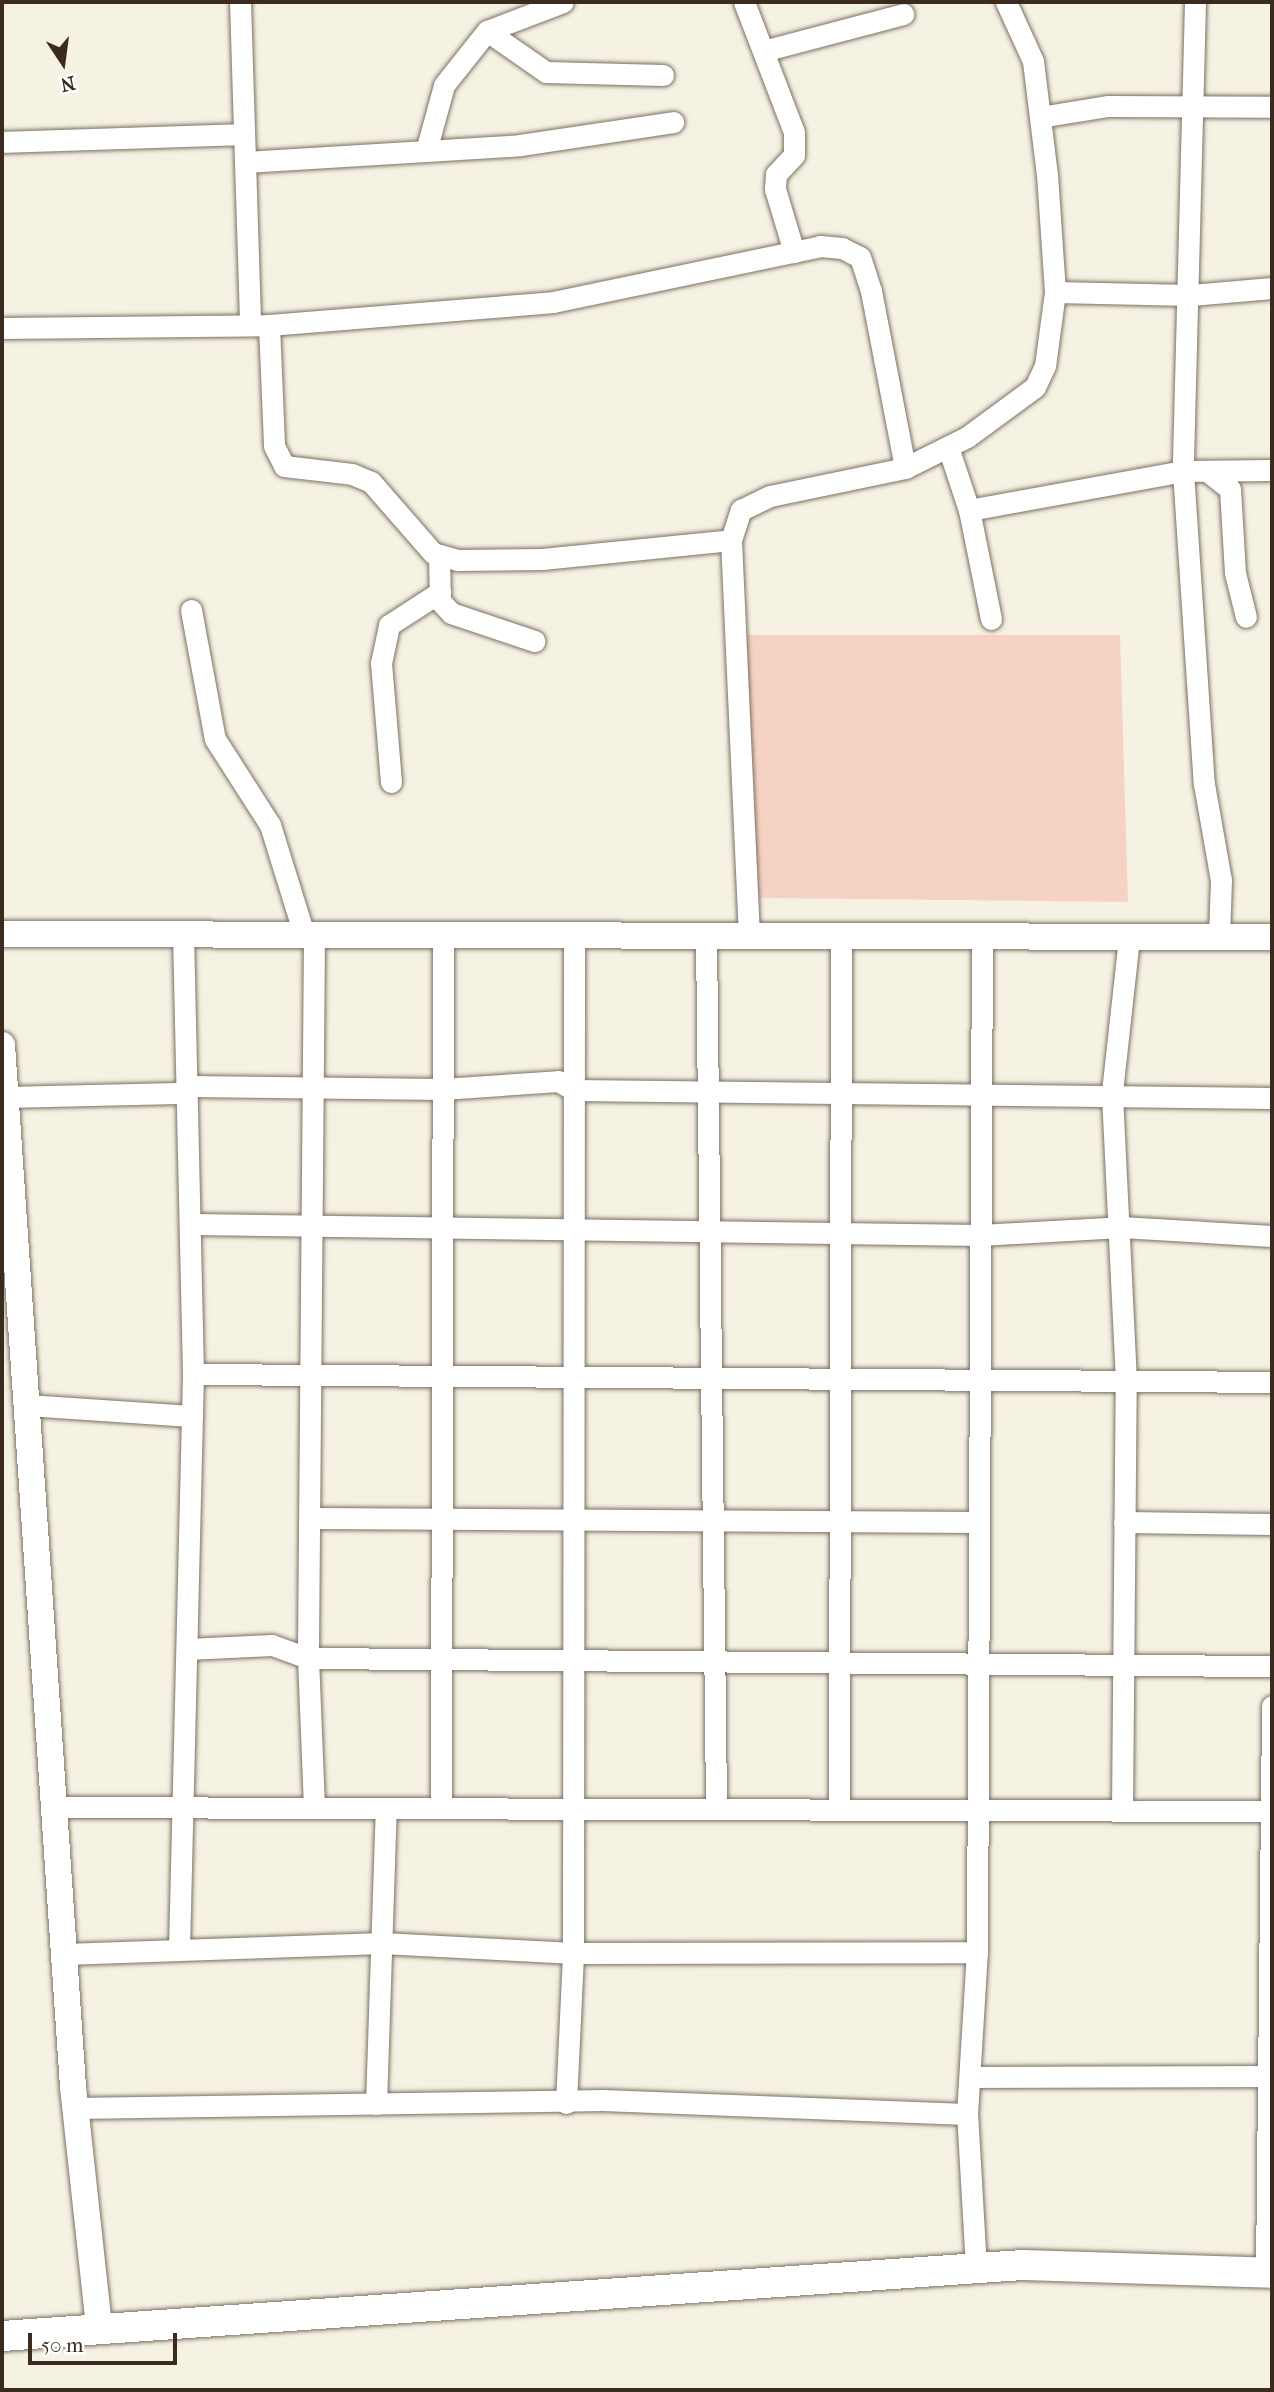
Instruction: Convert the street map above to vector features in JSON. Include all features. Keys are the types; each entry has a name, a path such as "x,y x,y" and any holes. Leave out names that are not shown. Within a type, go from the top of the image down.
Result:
{"main road":[{"path":"2,2336 99,2325 976,2268 1182,2266 1269,2273"}],"street":[{"path":"240,2 245,162 274,446 284,466 352,474 371,482 439,555 440,592 451,613 534,641"},
{"path":"426,151 444,85 487,32 563,2"},
{"path":"744,2 767,50 796,142 794,155 776,174 775,189 794,252"},
{"path":"749,936 731,540 741,510 770,496 905,468 948,447 1035,387 1045,366 1055,292 1040,117 1033,61 1006,2"},
{"path":"1195,2 1191,295 1183,471 1204,784 1221,880 1219,937"},
{"path":"767,50 903,14"},
{"path":"487,32 546,72 663,75"},
{"path":"1040,117 1108,106 1272,107"},
{"path":"245,162 520,145 673,122"},
{"path":"2,142 243,134"},
{"path":"2,328 260,325 553,302 820,246 860,257 905,468"},
{"path":"1055,292 1191,295 1272,288"},
{"path":"948,447 969,510 991,619"},
{"path":"969,510 1183,471 1272,470"},
{"path":"1207,471 1230,489 1235,573 1246,617"},
{"path":"439,555 542,559 731,540"},
{"path":"391,782 382,663 389,625 440,592"},
{"path":"191,610 215,739 270,825 309,934 314,1088 314,1518 308,1658 314,1808"},
{"path":"2,934 1272,937"},
{"path":"179,1950 193,1374 192,1224 183,934"},
{"path":"440,1808 443,935"},
{"path":"566,2103 573,1953 574,935"},
{"path":"706,936 716,1809"},
{"path":"839,1810 841,936"},
{"path":"976,2268 967,2114 973,2077 977,1952 982,937"},
{"path":"1122,1810 1126,1381 1121,1227 1112,1093 1129,937"},
{"path":"2,1045 75,2108 99,2325"},
{"path":"5,1097 188,1090 442,1089 558,1081 574,1090 1112,1093 1272,1098"},
{"path":"192,1224 314,1229 980,1235 1121,1227 1272,1237"},
{"path":"193,1374 1272,1382"},
{"path":"26,1405 192,1416"},
{"path":"314,1518 979,1522"},
{"path":"1125,1522 1272,1524"},
{"path":"187,1649 272,1645 308,1658 1272,1667"},
{"path":"1269,2273 1272,1706"},
{"path":"54,1807 1271,1811"},
{"path":"376,2104 386,1808"},
{"path":"64,1954 382,1943 573,1953 977,1952"},
{"path":"973,2077 1269,2062"},
{"path":"75,2108 566,2103 967,2114"}],"shaded area":[{"path":"740,635 1120,635 1128,902 759,898"}]}
